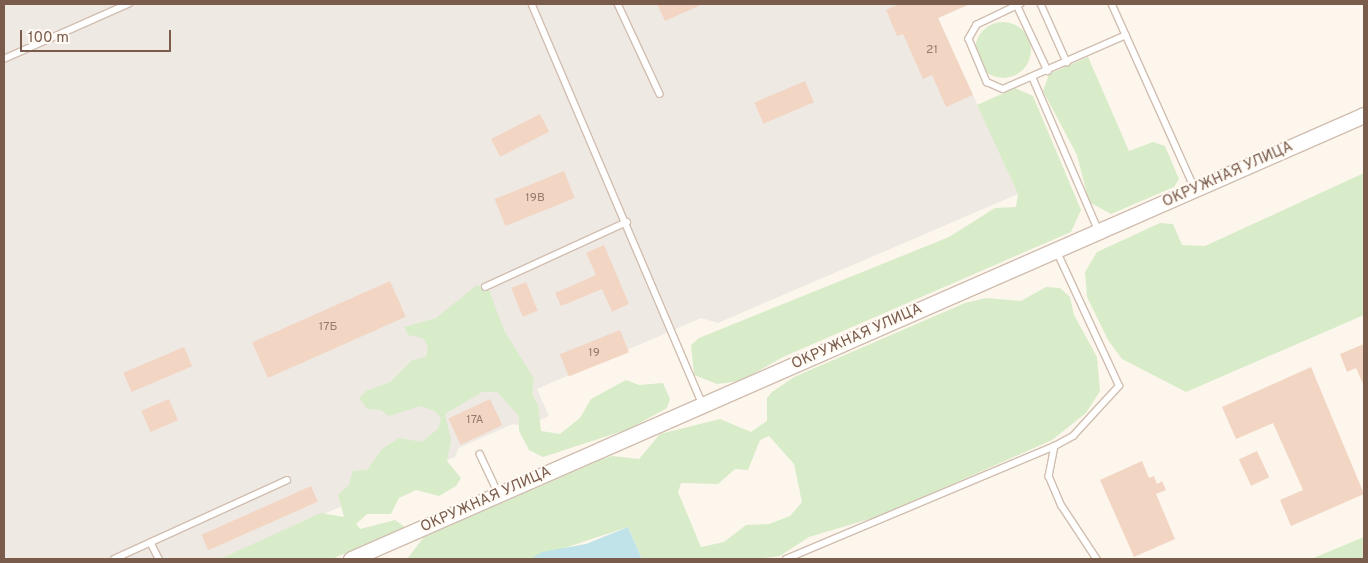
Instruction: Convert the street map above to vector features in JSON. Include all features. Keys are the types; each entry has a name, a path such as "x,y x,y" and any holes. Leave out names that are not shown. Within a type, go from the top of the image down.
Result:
{"main road":[{"name":"ОКРУЖНАЯ УЛИЦА","path":"351,559 1364,115"}],"lane":[{"path":"4,59 128,4"},
{"path":"532,4 627,222 703,405"},
{"path":"618,4 660,94"},
{"path":"1042,4 1067,62"},
{"path":"1112,4 1195,189"},
{"path":"1048,71 1019,5 977,25 969,39 987,82 1003,90 1048,71 1126,35"},
{"path":"1032,78 1099,231"},
{"path":"485,287 627,222"},
{"path":"786,559 1055,446 1073,436 1120,386 1056,250"},
{"path":"1055,446 1049,476 1062,506 1097,559"},
{"path":"480,454 499,494"},
{"path":"114,559 287,480"},
{"path":"151,543 159,559"}],"shaded area":[{"path":"4,4 970,4 938,18 1018,194 718,323 701,318 537,389 549,416 526,427 513,424 459,448 455,457 220,559 4,559"}],"green space":[{"path":"1003,22 1018,27 1026,35 1031,50 1026,65 1018,73 1003,78 988,73 980,65 975,50 980,35 988,27"},
{"path":"1088,57 1129,151 1153,142 1165,146 1179,179 1174,187 1111,214 1089,202 1077,155 1043,91 1049,74"},
{"path":"1015,88 1033,96 1081,210 1071,232 783,357 741,381 717,384 694,375 691,345 699,338 949,237 995,208 1016,207 1018,194 977,105"},
{"path":"1364,173 1364,315 1186,392 1122,359 1108,340 1087,297 1085,272 1097,252 1160,223 1173,224 1182,245 1205,246"},
{"path":"477,285 489,290 504,330 534,379 532,393 538,405 541,431 560,434 580,418 591,399 626,380 639,385 663,383 670,399 667,408 629,429 543,457 529,450 519,431 519,416 497,392 482,392 445,414 451,440 447,461 461,478 456,486 439,496 416,490 399,498 391,514 367,514 356,524 360,529 395,520 405,527 332,559 220,559 321,513 344,517 338,495 349,485 353,471 367,470 382,449 399,438 422,442 438,429 441,419 435,411 421,406 389,416 381,410 367,409 359,398 366,391 390,382 412,360 426,357 428,347 423,338 408,335 404,327 436,318"},
{"path":"1046,287 1060,288 1070,297 1074,315 1097,357 1100,391 1086,413 1052,440 883,515 809,537 780,556 757,559 642,559 628,527 531,559 407,559 424,537 598,461 612,456 639,459 660,434 720,419 751,432 767,421 767,398 772,392 794,377 965,303 986,298 1021,301","holes":["769,436 794,464 802,502 790,516 769,524 746,525 724,542 701,547 678,492 681,483 718,484 735,469 748,470 760,440"]},
{"path":"1364,537 1364,559 1311,559"}],"water":[{"path":"628,527 642,559 531,559 542,552 586,544"}],"building":[{"path":"657,4 703,4 665,21"},
{"path":"899,4 970,4 938,18 973,95 946,107 932,75 923,79 903,34 897,36 886,10"},
{"path":"805,81 814,102 763,124 754,102"},
{"path":"540,114 549,132 500,157 491,139"},
{"path":"564,171 575,198 505,226 494,199"},
{"path":"604,245 629,304 612,312 602,289 561,306 555,293 596,275 586,253"},
{"path":"390,281 406,317 268,378 252,342"},
{"path":"526,282 538,311 523,317 511,288"},
{"path":"620,330 629,352 569,377 560,354"},
{"path":"1364,344 1364,386 1356,368 1347,372 1340,354"},
{"path":"184,347 192,366 131,392 123,373"},
{"path":"1311,367 1364,494 1291,526 1280,500 1303,490 1273,423 1236,439 1222,407"},
{"path":"169,399 178,420 150,432 141,411"},
{"path":"490,399 502,425 461,445 448,418"},
{"path":"1257,451 1269,477 1251,486 1239,459"},
{"path":"1142,461 1149,478 1154,476 1157,484 1162,481 1166,490 1156,494 1175,539 1134,557 1100,480"},
{"path":"311,486 318,502 208,550 201,535"}]}
